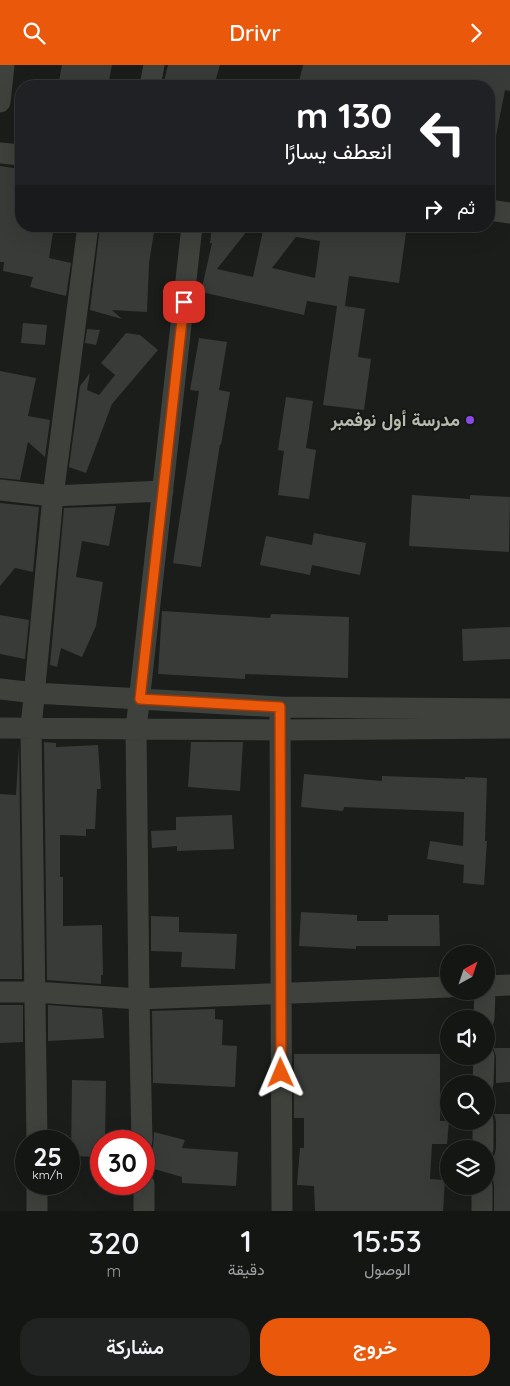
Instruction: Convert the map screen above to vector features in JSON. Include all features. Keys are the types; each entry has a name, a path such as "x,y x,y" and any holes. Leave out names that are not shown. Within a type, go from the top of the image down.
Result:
{"street":[{"path":"0,102 4,65"},
{"path":"151,80 154,65"},
{"path":"0,153 15,154"},
{"path":"495,211 510,213"},
{"path":"37,1130 31,729 53,497 87,232"},
{"path":"142,1130 136,729 191,232"},
{"path":"0,490 53,497 163,491"},
{"path":"0,689 35,693 280,707 510,709"},
{"path":"280,707 282,1211"},
{"path":"0,728 280,730 510,728"},
{"path":"495,986 510,985"},
{"path":"0,992 35,992 139,999 440,987"},
{"path":"37,1195 38,1211"},
{"path":"144,1195 144,1211"},
{"path":"482,1195 482,1211"}],"building":[{"path":"62,65 112,65 109,80 59,80"},
{"path":"168,65 220,65 216,80 164,80"},
{"path":"303,65 510,65 510,91 505,90 496,136 495,80 299,80"},
{"path":"0,166 15,168 15,232 53,232 49,258 71,263 66,296 30,287 33,277 3,271 4,262 0,262"},
{"path":"99,232 154,232 149,263 147,312 112,310 122,319 90,310"},
{"path":"211,232 246,232 217,269 253,277 263,232 406,232 399,283 349,276 345,306 365,309 358,357 371,359 364,410 323,405 337,306 307,301 304,315 201,292 212,243 210,243","holes":["296,237 320,241 315,278 272,268"]},
{"path":"23,323 47,325 45,345 21,343"},
{"path":"87,329 100,330 96,345 85,343"},
{"path":"126,333 140,335 158,350 112,404 86,473 69,467 80,386 90,373 87,390 99,395 115,375 101,363"},
{"path":"199,338 227,342 219,390 230,392 201,567 173,563 199,391 190,390"},
{"path":"0,371 36,378 28,416 50,420 45,457 28,442 20,480 0,478"},
{"path":"286,397 313,401 306,448 316,450 309,499 278,495 284,451 278,450"},
{"path":"412,495 470,499 470,495 510,497 509,552 409,546"},
{"path":"0,503 39,507 33,572 15,568 0,586"},
{"path":"116,506 109,546 82,541 76,577 103,582 96,626 82,657 61,648 57,667 50,665 64,508"},
{"path":"314,533 366,543 360,575 312,565 310,575 260,565 266,536 312,545"},
{"path":"162,611 270,618 271,614 349,617 348,678 245,674 245,679 158,674"},
{"path":"0,615 29,620 25,659 0,654"},
{"path":"510,627 510,659 463,661 462,629"},
{"path":"44,742 56,743 56,747 98,745 101,789 97,789 95,829 86,829 86,836 60,835 60,877 63,877 63,926 102,925 103,975 101,975 101,984 47,980"},
{"path":"191,742 243,742 240,791 188,787"},
{"path":"19,746 22,979 0,979 0,794 16,795"},
{"path":"304,774 382,781 382,776 487,778 485,841 487,841 484,885 463,883 464,865 427,859 430,841 463,846 464,812 344,807 343,811 301,807"},
{"path":"232,815 234,849 177,851 177,846 152,848 151,831 176,830 176,817"},
{"path":"301,912 357,915 357,921 388,921 388,915 439,915 440,946 356,946 356,949 299,946"},
{"path":"151,916 179,917 179,932 237,934 235,969 181,967 182,952 151,951"},
{"path":"0,1005 23,1005 23,1042 0,1043"},
{"path":"48,1005 102,1009 104,1038 48,1041"},
{"path":"215,1009 215,1019 223,1020 222,1045 237,1046 235,1087 153,1083 152,1011"},
{"path":"495,1048 510,1048 510,1082 496,1083"},
{"path":"294,1054 440,1054 440,1130 448,1130 447,1140 440,1140 440,1144 432,1144 430,1179 440,1180 440,1195 444,1195 443,1211 315,1211 314,1186 297,1185 300,1148 304,1148 304,1118 294,1118"},
{"path":"72,1080 106,1081 105,1130 90,1130 90,1157 80,1156 80,1130 71,1130"},
{"path":"495,1114 510,1114 510,1211 494,1211"},
{"path":"155,1132 185,1140 182,1148 238,1152 236,1186 182,1183 182,1177 155,1169"}],"place":[{"name":"مدرسة أول نوفمبر","path":"470,420"}],"route":[{"path":"184,302 140,699 280,707 281,1073"}]}
